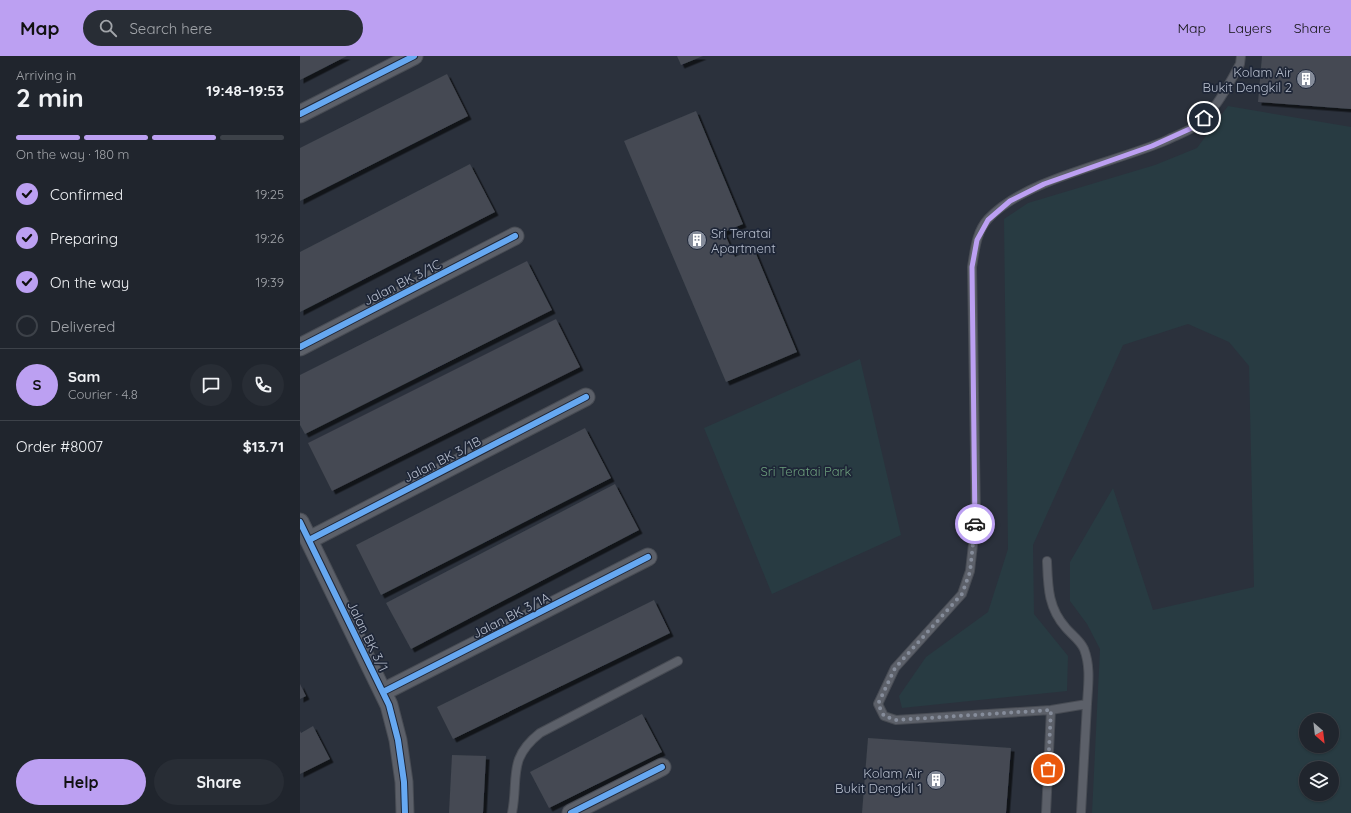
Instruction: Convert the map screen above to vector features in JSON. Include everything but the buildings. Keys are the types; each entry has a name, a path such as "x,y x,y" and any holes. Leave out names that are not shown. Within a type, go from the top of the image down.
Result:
{"street":[{"path":"300,114 414,56"},
{"name":"Jalan BK 3/1C","path":"300,347 515,236"},
{"name":"Jalan BK 3/1B","path":"309,540 586,397"},
{"name":"Jalan BK 3/1","path":"300,522 383,692 398,740 404,782 405,813"},
{"name":"Jalan BK 3/1A","path":"383,692 648,557"},
{"path":"571,813 662,767"}],"lane":[{"path":"1087,704 1051,710 896,720 884,716 878,704 895,668 962,594 970,572 976,518 972,267 977,240 988,220 1010,201 1044,184 1152,146 1194,127 1215,108 1240,64 1241,56"},
{"path":"1047,562 1049,600 1057,616 1076,637 1084,649 1089,671 1081,813"},
{"path":"512,813 517,758 528,742 540,733 678,662"},
{"path":"1046,813 1051,710"}],"green space":[{"path":"1228,106 1351,127 1351,813 1092,813 1100,649 1087,624 1070,601 1070,562 1113,488 1153,610 1254,587 1249,366 1229,342 1188,324 1123,345 1033,545 1034,614 1068,656 1067,691 902,708 899,696 926,657 988,612 1008,549 1004,219 1028,203 1155,165 1197,148"},
{"name":"Sri Teratai Park","path":"860,359 901,535 772,594 704,428"}],"cycle path":[{"path":"300,114 414,56"},
{"path":"300,347 515,236"},
{"path":"309,540 586,397"},
{"path":"300,522 389,705 398,740 404,782 405,813"},
{"path":"383,692 648,557"},
{"path":"571,813 662,767"}],"way so far":[{"path":"975,524 970,572 962,594 895,668 878,704 884,716 896,720 1051,710 1048,769"}],"place":[{"name":"Kolam Air Bukit Dengkil 2","path":"1306,79"},
{"name":"Sri Teratai Apartment","path":"697,240"},
{"name":"Kolam Air Bukit Dengkil 1","path":"936,780"}],"route":[{"path":"975,524 972,267 977,240 988,220 1010,201 1044,184 1152,146 1194,127 1204,118"}]}
